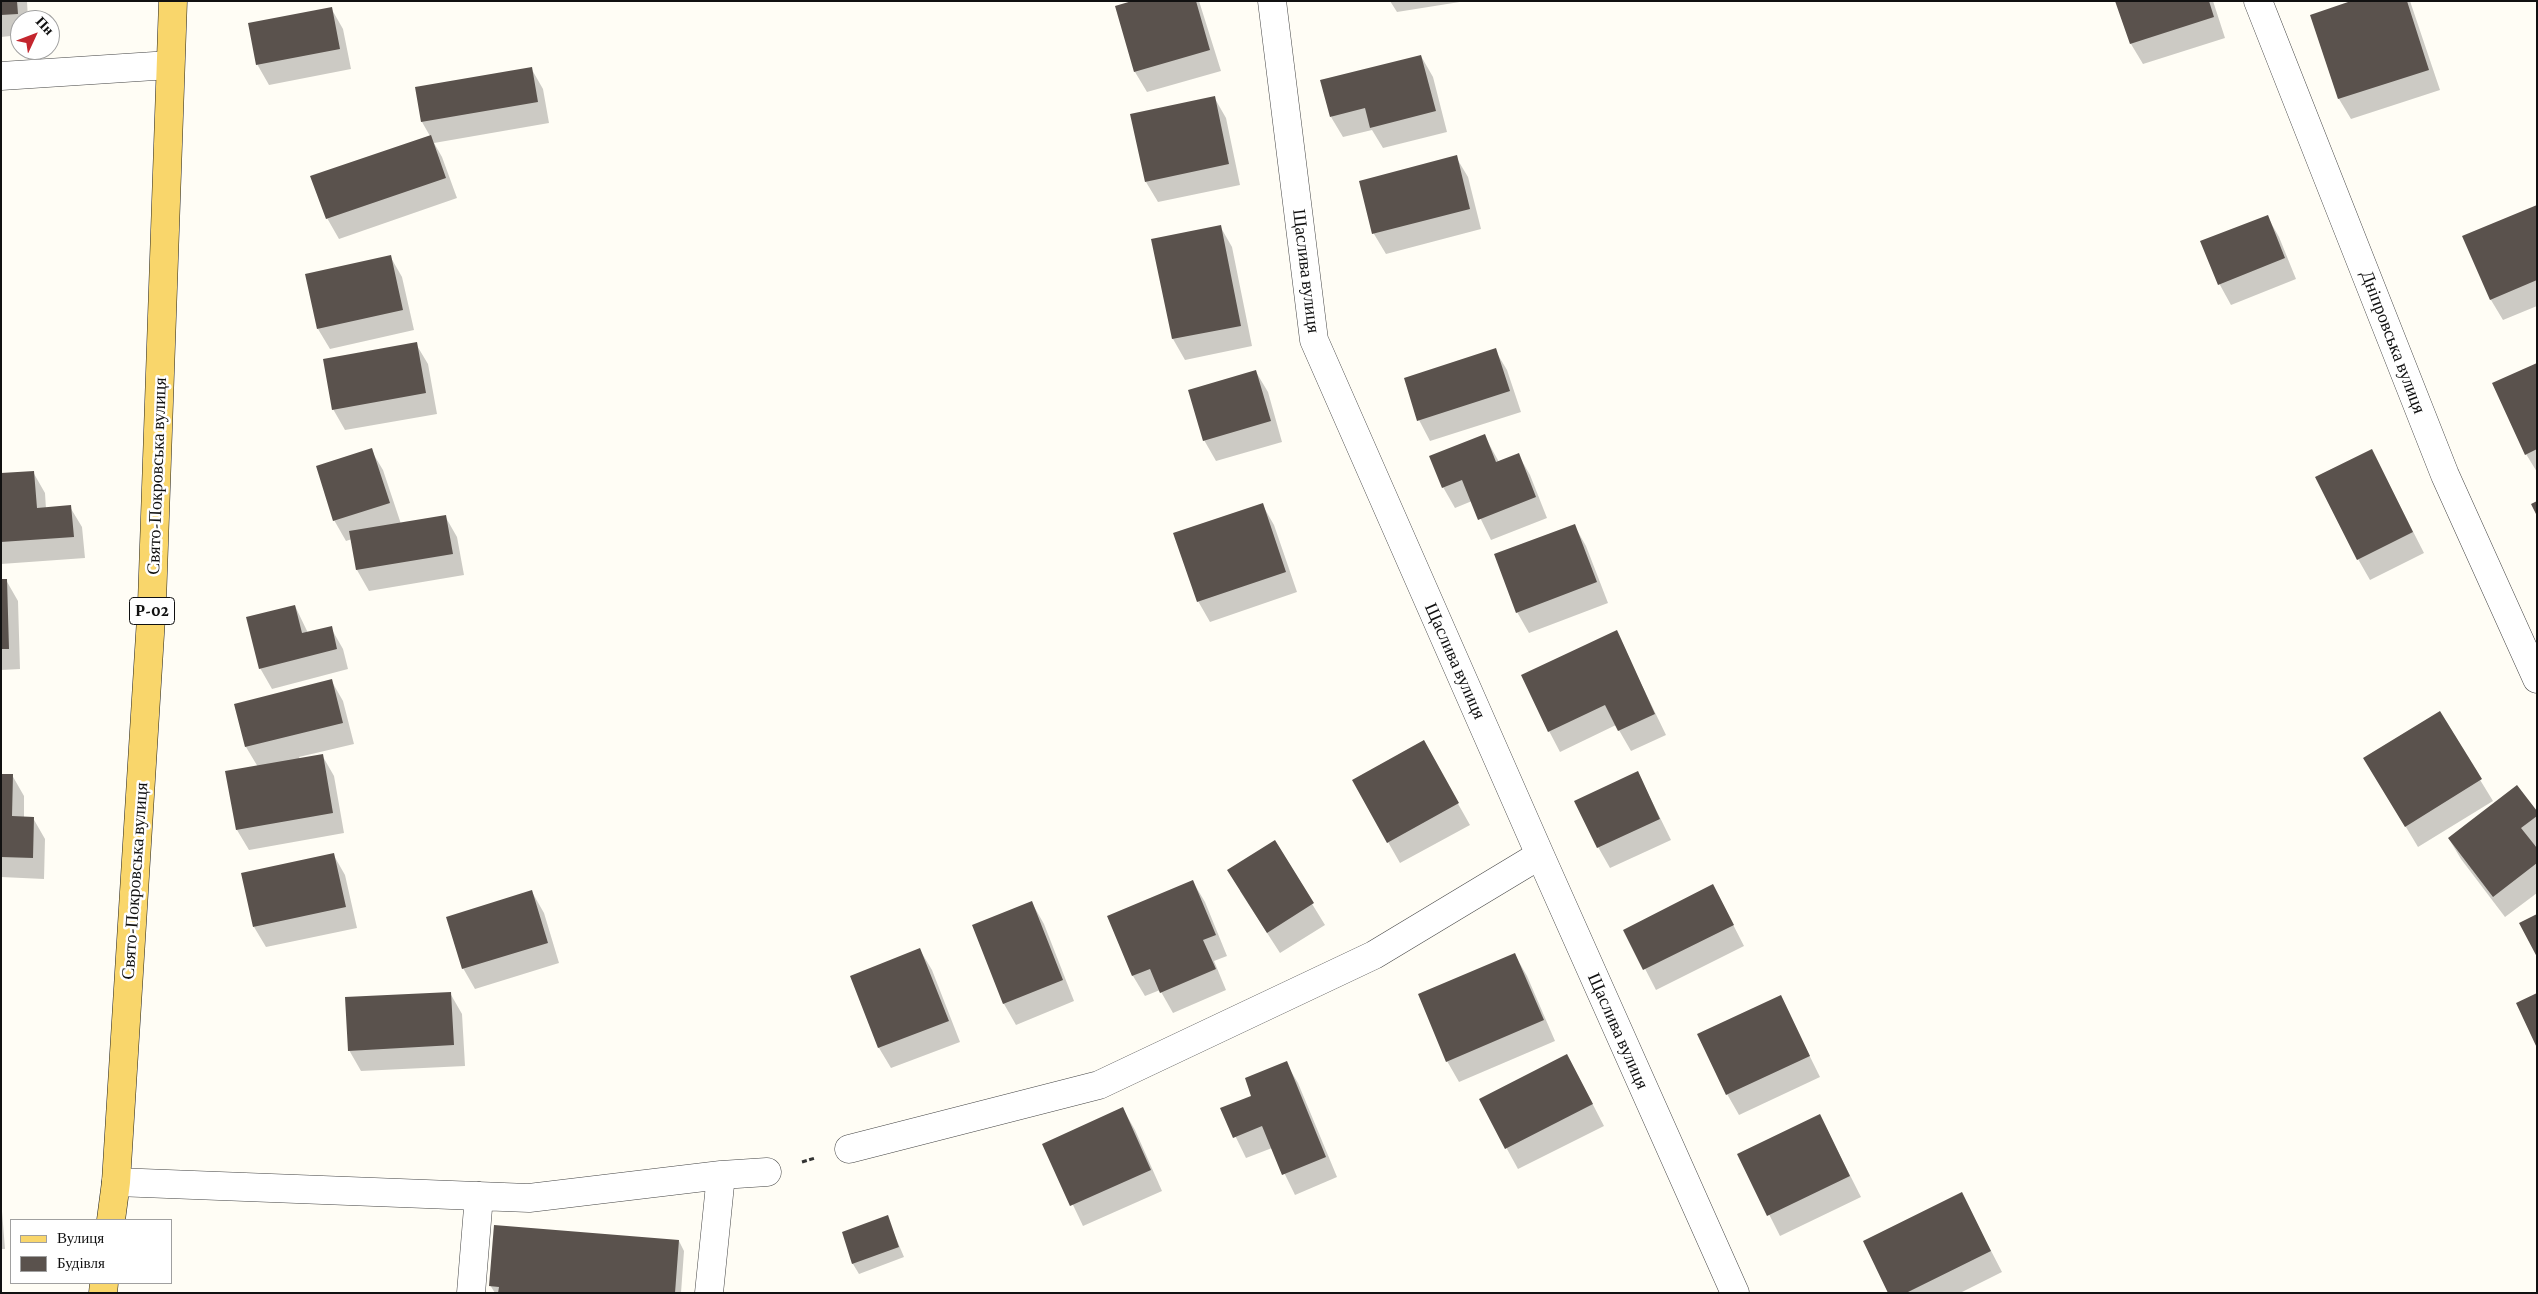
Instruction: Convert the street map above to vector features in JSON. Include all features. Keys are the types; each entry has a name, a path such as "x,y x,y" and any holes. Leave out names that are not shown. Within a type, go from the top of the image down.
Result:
{"main road":[{"name":"Свято-Покровська вулиця","path":"111,1219 116,1182 152,602 173,1"}],"street":[{"name":"Щаслива вулиця","path":"1272,1 1314,340 1735,1293"},
{"name":"Дніпровська вулиця","path":"2258,1 2445,475 2537,679"},
{"path":"1,76 170,65"},
{"path":"849,1149 1100,1085 1374,955 1540,855"},
{"path":"116,1182 529,1198 721,1174 767,1172"},
{"path":"709,1293 721,1174"},
{"path":"471,1293 479,1196"}],"path":[{"path":"767,1172 849,1149"}],"building":[{"path":"1,1 17,1 18,10 10,10 10,14 1,15"},
{"path":"1132,1 1196,1 1210,50 1134,72 1115,6"},
{"path":"2115,1 2209,1 2214,17 2130,44"},
{"path":"2351,1 2407,1 2429,70 2338,99 2310,15"},
{"path":"332,7 340,49 256,65 248,23"},
{"path":"1421,55 1436,111 1370,128 1365,108 1330,117 1320,80"},
{"path":"532,67 538,102 421,122 415,87"},
{"path":"1215,96 1229,164 1145,182 1130,114"},
{"path":"431,135 446,178 326,219 310,176"},
{"path":"1457,155 1470,209 1372,234 1359,181"},
{"path":"2537,205 2537,280 2490,300 2462,236"},
{"path":"2268,215 2285,258 2218,285 2200,241"},
{"path":"1221,225 1241,326 1172,339 1151,239"},
{"path":"391,255 403,310 317,329 305,274"},
{"path":"417,342 426,393 332,410 323,359"},
{"path":"1496,348 1510,391 1417,421 1404,378"},
{"path":"2537,363 2537,449 2525,455 2492,383"},
{"path":"1256,370 1271,421 1203,441 1188,390"},
{"path":"1485,434 1496,462 1519,453 1536,497 1478,520 1462,480 1442,488 1429,456"},
{"path":"372,448 390,503 333,521 316,466"},
{"path":"2372,449 2413,532 2357,560 2315,477"},
{"path":"34,471 37,508 71,505 74,537 1,542 1,473"},
{"path":"2537,501 2537,516 2531,504"},
{"path":"1263,503 1286,572 1197,602 1173,533"},
{"path":"446,515 453,554 356,570 349,531"},
{"path":"1575,524 1597,582 1516,613 1494,554"},
{"path":"1,579 7,579 9,649 1,649"},
{"path":"295,605 302,633 332,626 337,649 259,669 246,617"},
{"path":"1617,630 1655,714 1618,731 1605,705 1548,732 1521,675"},
{"path":"332,679 343,723 245,747 234,704"},
{"path":"2440,711 2482,779 2405,827 2363,758"},
{"path":"1424,740 1459,803 1387,843 1352,780"},
{"path":"323,754 333,813 236,830 225,771"},
{"path":"1638,771 1660,819 1597,848 1574,801"},
{"path":"1,774 13,774 12,816 34,817 33,858 1,857"},
{"path":"2517,785 2537,811 2537,816 2521,828 2537,848 2537,863 2493,897 2448,838"},
{"path":"1275,840 1314,903 1267,933 1227,870"},
{"path":"334,853 346,907 253,927 241,873"},
{"path":"1193,880 1216,935 1203,940 1216,969 1160,993 1150,969 1132,976 1107,916"},
{"path":"1713,884 1734,925 1643,970 1623,930"},
{"path":"532,890 548,943 462,969 446,917"},
{"path":"1032,901 1063,980 1003,1004 972,925"},
{"path":"2537,914 2537,957 2519,923"},
{"path":"920,948 949,1021 878,1048 850,976"},
{"path":"1515,953 1544,1020 1446,1062 1418,994"},
{"path":"451,992 454,1045 348,1051 345,997"},
{"path":"2537,993 2537,1048 2516,1003"},
{"path":"1781,995 1810,1056 1726,1095 1697,1034"},
{"path":"1567,1054 1593,1104 1505,1149 1479,1099"},
{"path":"1287,1061 1326,1157 1282,1175 1262,1126 1233,1138 1220,1108 1251,1096 1245,1078"},
{"path":"1123,1107 1151,1170 1070,1206 1042,1144"},
{"path":"1820,1114 1850,1176 1767,1216 1737,1154"},
{"path":"1962,1192 1991,1251 1906,1293 1888,1293 1863,1241"},
{"path":"888,1215 899,1247 852,1264 842,1232"},
{"path":"494,1225 679,1240 675,1293 498,1293 499,1287 489,1286"}]}
